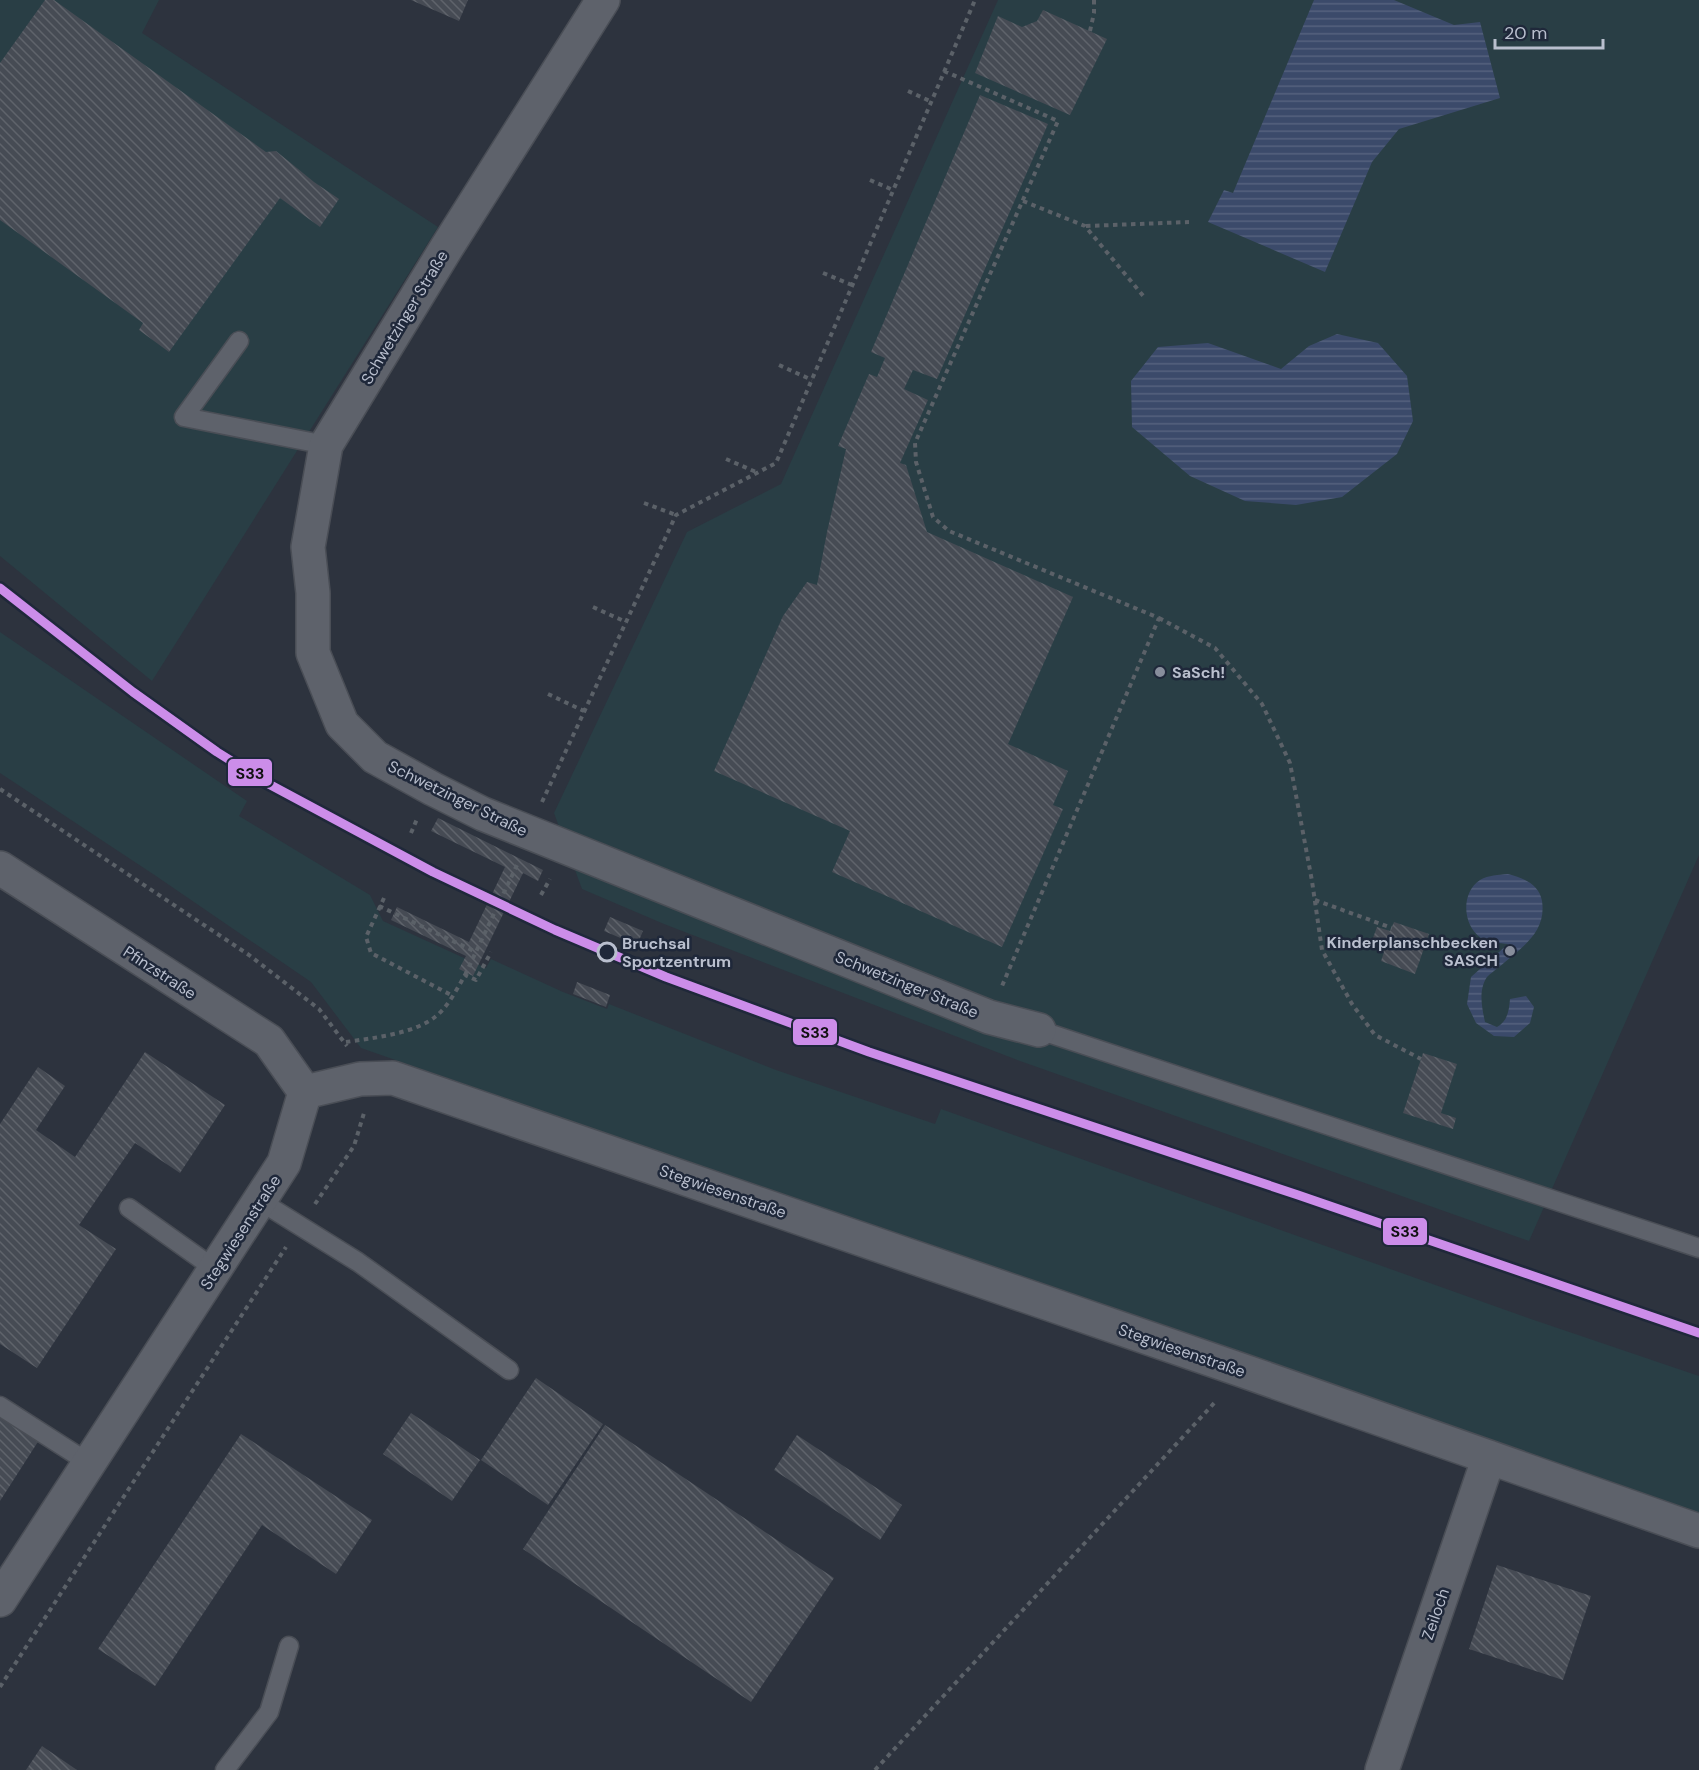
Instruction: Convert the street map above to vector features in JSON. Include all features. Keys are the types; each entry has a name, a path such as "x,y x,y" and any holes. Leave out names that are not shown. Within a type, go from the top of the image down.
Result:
{"street":[{"name":"Schwetzinger Straße","path":"603,0 447,247 326,445 308,547 314,593 313,653 342,724 375,757 433,789 528,833 989,1017 1040,1029"},
{"name":"Pfinzstraße","path":"0,868 269,1041 305,1092"},
{"name":"Stegwiesenstraße","path":"0,1600 284,1163 305,1092 360,1079 393,1078 1244,1371 1699,1531"},
{"name":"Zeiloch","path":"1382,1770 1489,1457"}],"lane":[{"path":"239,341 184,417 326,445"},
{"path":"1040,1029 1699,1248"},
{"path":"260,1201 358,1262 509,1370"},
{"path":"129,1208 215,1269"},
{"path":"0,1406 89,1463"},
{"path":"225,1770 268,1712 289,1646"}],"path":[{"path":"528,833 676,515 776,463 975,0"},
{"path":"1090,31 1094,0"},
{"path":"944,71 1058,121 915,443 916,462 933,517 949,531 1159,618 1215,648 1262,704 1290,763 1322,951 1352,1004 1375,1035 1421,1059"},
{"path":"908,91 932,102"},
{"path":"870,180 893,190"},
{"path":"1023,201 1085,226 1189,222"},
{"path":"1085,226 1144,298"},
{"path":"823,273 852,285"},
{"path":"779,365 812,380"},
{"path":"726,459 757,472"},
{"path":"644,502 676,515"},
{"path":"593,607 626,622"},
{"path":"989,1017 1159,618"},
{"path":"548,694 584,711"},
{"path":"0,789 249,955 319,1009 346,1042 360,1079 364,1114 354,1146 0,1687"},
{"path":"346,1042 408,1030 435,1017 453,996 465,975 518,864"},
{"path":"384,898 366,938 371,953 453,996"},
{"path":"1314,900 1392,928"},
{"path":"379,906 476,952"},
{"path":"465,975 476,980 491,952"},
{"path":"875,1770 1244,1371"}],"shaded area":[{"path":"0,0 159,0 142,33 438,227 152,681 0,556"},
{"name":"SaSch!","path":"998,0 1699,0 1699,855 1529,1241 1020,1061 664,924 582,889 554,813 687,532 781,484"},
{"path":"0,632 247,801 239,816 370,895 383,921 486,968 491,959 563,992 607,1009 609,1004 776,1070 935,1124 941,1109 1528,1318 1699,1376 1699,1514 361,1048 311,982 0,773"}],"water":[{"path":"1314,0 1394,0 1454,25 1480,22 1500,98 1399,129 1372,162 1325,272 1208,222 1224,190 1233,193"},
{"path":"1337,334 1378,343 1407,376 1413,421 1397,454 1342,497 1296,505 1245,501 1190,476 1132,427 1131,381 1158,347 1208,343 1281,369 1309,346"},
{"name":"Kinderplanschbecken SASCH","path":"1508,874 1534,886 1542,901 1542,913 1536,932 1530,940 1487,977 1482,988 1485,1022 1497,1027 1506,1018 1510,999 1526,996 1534,1007 1530,1023 1514,1037 1494,1036 1476,1023 1467,1004 1471,977 1508,944 1487,941 1475,932 1467,917 1469,892 1480,880 1490,876"}],"building":[{"path":"45,0 54,0 266,152 276,151 339,199 320,227 280,198 169,352 139,330 143,323 0,220 0,63"},
{"path":"411,0 468,0 459,21"},
{"path":"1043,10 1107,39 1070,115 975,73 998,16 1022,27 1037,21"},
{"path":"980,95 1048,124 937,379 913,370 904,389 928,400 900,463 906,465 927,532 1073,597 1008,744 1068,771 1053,805 1063,809 1002,947 832,872 850,831 714,771 783,616 807,582 817,585 846,449 838,446 869,374 877,377 885,358 871,352"},
{"path":"438,818 543,870 538,881 523,873 473,976 459,969 466,956 391,920 397,907 469,942 505,867 431,831"},
{"path":"610,917 643,931 637,945 604,931"},
{"path":"1394,922 1429,934 1415,974 1381,961 1384,952 1370,946 1377,927 1390,931"},
{"path":"577,982 610,995 606,1007 573,994"},
{"path":"145,1052 225,1105 180,1173 135,1143 79,1225 116,1249 37,1368 0,1344 0,1124 38,1067 65,1086 36,1130 75,1157"},
{"path":"1423,1053 1457,1064 1441,1113 1456,1118 1453,1129 1403,1113"},
{"path":"536,1378 603,1424 548,1505 481,1460"},
{"path":"0,1410 41,1437 0,1501"},
{"path":"411,1413 480,1460 452,1501 383,1454"},
{"path":"605,1425 834,1578 751,1702 523,1549"},
{"path":"241,1434 372,1520 336,1574 262,1525 155,1686 98,1649"},
{"path":"797,1435 902,1505 880,1540 774,1470"},
{"path":"1497,1565 1591,1596 1563,1680 1469,1649"},
{"path":"42,1746 77,1770 26,1770"}],"transit line":[{"name":"S33","path":"0,588 133,692 217,752 265,782 433,872 555,930 666,977 869,1052 1298,1195 1699,1333"}],"place":[{"name":"SaSch!","path":"1160,672"},
{"name":"Kinderplanschbecken SASCH","path":"1510,951"},
{"name":"Bruchsal Sportzentrum","path":"607,952"}]}
